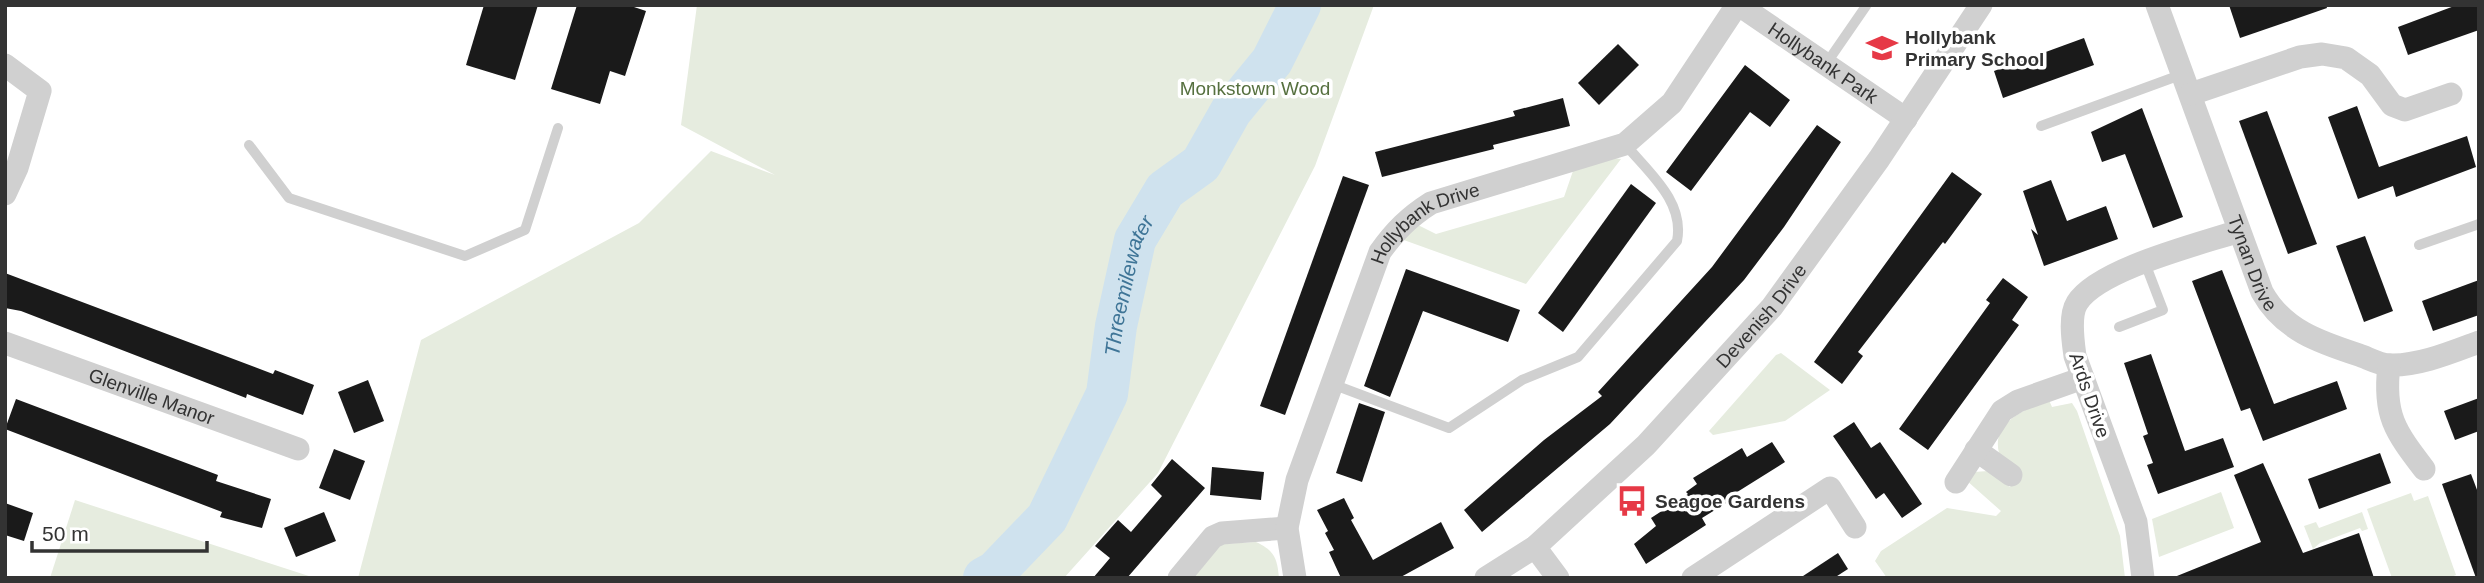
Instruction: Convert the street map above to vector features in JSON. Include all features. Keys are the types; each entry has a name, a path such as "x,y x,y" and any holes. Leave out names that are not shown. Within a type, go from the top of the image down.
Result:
{"street":[{"name":"Hollybank Park","path":"1738,5 1906,119"},
{"name":"Hollybank Drive","path":"1295,578 1287,528 1297,480 1380,252 1404,221 1431,203 1625,144 1672,103 1738,5"},
{"name":"Devenish Drive","path":"1486,578 1535,547 1646,445 1772,307 1906,119 1981,5"},
{"name":"Tynan Drive","path":"2158,5 2262,292 2273,312 2294,329 2320,342 2389,365 2441,356 2479,342"},
{"path":"2187,84 2322,54 2346,58 2370,75 2392,105 2405,110 2451,94"},
{"path":"5,65 40,91 17,168 5,194"},
{"name":"Ards Drive","path":"2143,578 2136,522 2082,378 2072,339 2076,305 2089,288 2145,263 2239,230"},
{"name":"Glenville Manor","path":"5,343 298,449"},
{"path":"2389,365 2385,395 2390,421 2424,470"},
{"path":"1956,482 2009,406 2082,378"},
{"path":"1976,450 2011,475"},
{"path":"1693,578 1830,488 1855,527"},
{"path":"1178,578 1213,537 1222,533 1287,528"},
{"path":"1535,547 1558,578"}],"lane":[{"path":"1826,64 1866,6"},
{"path":"2041,126 2187,84"},
{"path":"249,145 289,198 465,256 525,230 558,128"},
{"path":"1332,384 1449,428 1522,380 1578,357 1677,241 1680,225 1675,205 1625,144"},
{"path":"2419,246 2479,224"},
{"path":"2119,327 2163,310 2145,263"}],"green space":[{"name":"Monkstown Wood","path":"697,5 1374,5 1315,166 1158,473 1064,578 358,578 421,340 639,223 711,151 775,175 681,125"},
{"path":"1613,158 1621,159 1526,284 1401,239 1416,224 1436,234 1564,197 1573,171"},
{"path":"1781,353 1830,390 1785,421 1713,435 1709,431 1776,355"},
{"path":"2049,400 2052,407 2072,403 2077,411 2120,536 2125,578 1887,578 1875,561 1881,551 1947,508 1996,516 2001,511 1966,480 1974,472 1988,471 2010,487 2020,471 1999,453 2000,433 2012,418"},
{"path":"2221,492 2234,528 2159,557 2152,519"},
{"path":"2411,493 2414,501 2428,496 2456,575 2449,578 2392,578 2367,509"},
{"path":"75,500 315,578 50,578"},
{"path":"2362,512 2368,529 2362,531 2360,528 2320,543 2313,549 2304,526 2316,522 2319,528"},
{"path":"1256,542 1274,556 1279,578 1188,578 1221,544"}],"building":[{"path":"484,5 538,5 515,80 466,65"},
{"path":"577,5 628,5 646,11 625,76 610,71 600,104 551,89"},
{"path":"2229,5 2326,5 2327,8 2240,38"},
{"path":"2457,5 2479,5 2479,30 2408,55 2398,27"},
{"path":"2084,38 2094,65 2003,98 1994,71"},
{"path":"1618,44 1639,65 1599,105 1578,83"},
{"path":"1745,65 1790,100 1770,127 1750,112 1691,191 1666,172"},
{"path":"1563,98 1570,126 1493,145 1494,149 1382,177 1375,152 1515,116 1513,111"},
{"path":"2357,106 2379,167 2467,136 2476,167 2396,197 2393,186 2358,199 2328,117"},
{"path":"2142,108 2183,217 2153,228 2125,154 2102,162 2091,132"},
{"path":"2267,111 2317,244 2288,254 2239,121"},
{"path":"1817,125 1841,142 1784,227 1744,280 1610,424 1482,532 1464,510 1544,440 1602,396 1598,392 1712,267"},
{"path":"1952,172 1982,194 1858,352 1863,356 1842,384 1814,362"},
{"path":"1343,176 1369,185 1285,415 1260,406"},
{"path":"2051,180 2067,221 2106,206 2118,239 2044,266 2031,229 2038,235 2023,191"},
{"path":"1631,184 1656,203 1563,332 1538,313"},
{"path":"2365,236 2393,311 2364,322 2336,246"},
{"path":"1406,269 1520,310 1508,342 1423,311 1390,397 1364,386"},
{"path":"2222,270 2274,404 2337,381 2347,409 2263,441 2250,408 2241,411 2192,281"},
{"path":"5,273 273,374 275,370 314,385 303,415 247,394 246,398 21,311 5,308"},
{"path":"2003,278 2028,297 2012,320 2019,325 1928,450 1899,429 1990,303 1986,300"},
{"path":"2479,280 2479,315 2433,331 2422,301"},
{"path":"2151,354 2185,451 2223,438 2234,467 2158,494 2147,465 2153,463 2143,436 2148,434 2124,363"},
{"path":"368,380 384,421 354,433 338,392"},
{"path":"2479,398 2479,431 2455,440 2444,411"},
{"path":"16,399 218,475 216,481 271,499 262,528 220,517 222,512 5,429"},
{"path":"1359,403 1385,412 1362,482 1336,473"},
{"path":"1854,422 1871,448 1880,442 1922,504 1902,518 1884,493 1876,499 1833,436"},
{"path":"1772,442 1785,462 1734,494 1736,497 1702,518 1706,525 1646,564 1634,544 1656,526 1651,518 1688,494 1686,492 1697,484 1693,478 1742,448 1747,457"},
{"path":"334,449 365,461 350,500 319,488"},
{"path":"2380,453 2391,483 2319,509 2308,479"},
{"path":"1172,459 1205,488 1127,578 1093,578 1110,558 1095,546 1118,520 1131,532 1162,496 1151,485"},
{"path":"2263,463 2303,553 2359,533 2374,578 2172,578 2261,542 2234,475"},
{"path":"1212,467 1264,472 1261,500 1210,495"},
{"path":"2471,474 2479,495 2479,578 2476,578 2442,484"},
{"path":"1344,498 1354,518 1351,520 1373,560 1441,522 1454,548 1399,578 1341,578 1329,552 1334,550 1325,533 1328,531 1317,510"},
{"path":"5,503 33,513 24,541 5,535"},
{"path":"324,512 336,541 296,557 284,528"},
{"path":"1838,553 1848,569 1834,578 1800,578"}],"waterway":[{"name":"Threemilewater","path":"984,578 995,572 1047,518 1107,394 1116,326 1135,240 1165,190 1201,164 1231,111 1272,61 1300,5"}],"place":[{"name":"Hollybank Primary School","path":"1882,48"},
{"name":"Seagoe Gardens","path":"1632,501"}]}
